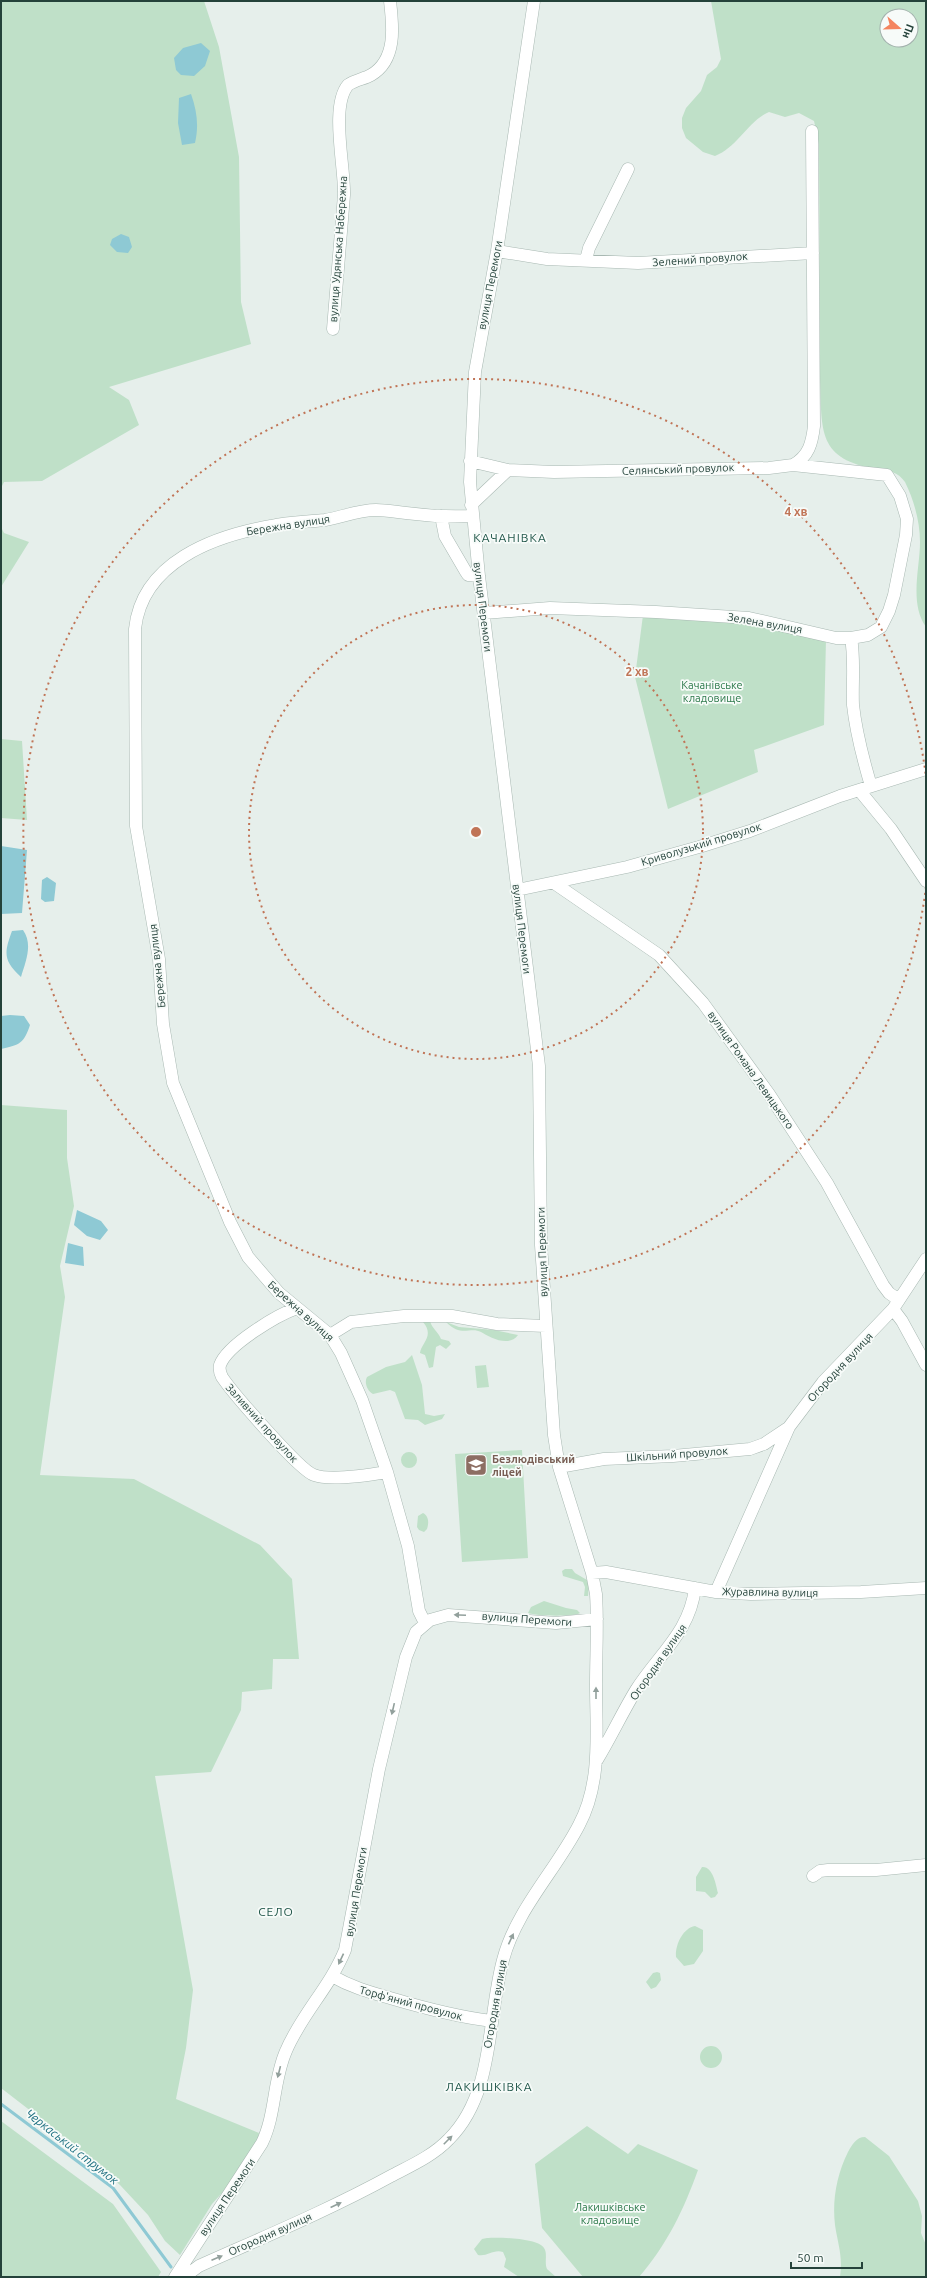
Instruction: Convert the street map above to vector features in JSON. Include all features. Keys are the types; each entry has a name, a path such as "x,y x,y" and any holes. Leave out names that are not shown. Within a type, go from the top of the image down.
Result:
{"street":[{"name":"вулиця Удянська Набережна","path":"333,329 344,195 344,172 339,137 342,97 348,84 371,75 386,61 392,33 390,1"},
{"name":"вулиця Перемоги","path":"175,2277 262,2143 271,2117 278,2072 286,2050 332,1976 348,1942 368,1818 406,1657 414,1635 425,1623 436,1617 452,1615 556,1623 596,1619 592,1573 559,1467 552,1423 541,1245 540,1081 479,576 472,510 470,461 475,372 497,251 534,1"},
{"path":"793,465 800,461 808,451 814,426 816,360 812,131"},
{"path":"586,260 588,248 628,169"},
{"name":"Зелений провулок","path":"497,251 542,259 644,263 813,253"},
{"name":"Селянський провулок","path":"470,461 508,470 560,472 769,468 793,465 887,474"},
{"path":"472,510 508,470"},
{"name":"Зелена вулиця","path":"484,613 550,608 733,616 772,623 836,638 851,638 868,634 881,627 894,595 907,519 900,496 887,474"},
{"name":"Бережна вулиця","path":"425,1623 419,1611 408,1546 387,1472 362,1400 338,1346 330,1335 297,1308 262,1275 239,1242 177,1094 171,1071 162,1016 158,959 136,826 136,617 148,588 160,574 190,554 231,536 272,526 327,520 376,510 442,516 472,510"},
{"path":"442,516 445,536 466,572 468,575 479,576"},
{"path":"851,638 854,657 853,705 857,730 871,786"},
{"name":"Криволузький провулок","path":"517,890 627,867 726,839 802,809 926,769"},
{"path":"859,790 891,829 926,881"},
{"name":"вулиця Романа Левицького","path":"554,883 659,955 703,1003 769,1094 827,1183 883,1285 896,1304 914,1346 926,1365"},
{"name":"Огородня вулиця","path":"716,1592 789,1427 823,1382 896,1304 926,1259"},
{"name":"Заливний провулок","path":"297,1308 272,1319 233,1349 221,1362 219,1369 222,1377 289,1453 309,1473 321,1477 354,1477 387,1472"},
{"path":"330,1335 351,1322 404,1316 452,1316 498,1324 546,1326"},
{"name":"Шкільний провулок","path":"559,1467 604,1458 667,1457 750,1449 764,1444 789,1427"},
{"name":"Журавлина вулиця","path":"592,1573 613,1573 716,1592 785,1594 926,1588"},
{"name":"Огородня вулиця","path":"184,2277 199,2266 352,2197 441,2147 455,2133 471,2106 484,2067 500,1972 508,1944 524,1914 580,1823 591,1794 596,1761 615,1731 636,1690 686,1624 691,1611 696,1588"},
{"path":"596,1619 596,1761"},
{"path":"813,1876 820,1871 828,1870 876,1870 926,1865"},
{"name":"Торф'яний провулок","path":"332,1976 358,1990 465,2018 492,2021"}],"green space":[{"path":"1,1 204,1 219,47 239,157 241,302 251,344 109,387 129,400 139,425 42,481 4,482 1,488"},
{"path":"711,1 926,1 926,627 921,618 917,596 920,552 918,519 905,482 900,476 893,472 858,465 843,458 833,450 827,440 823,428 820,379 819,144 814,121 799,113 785,117 769,112 755,122 723,152 715,156 703,152 686,138 682,128 682,118 686,108 701,91 707,75 717,67 721,59"},
{"path":"1,527 4,533 29,542 1,587"},
{"name":"Качанівське кладовище","path":"643,615 740,620 826,639 824,725 754,750 758,772 668,809 635,677"},
{"path":"1,739 22,741 27,820 1,818"},
{"path":"1,1105 67,1110 67,1158 74,1206 60,1266 65,1297 40,1475 134,1479 260,1545 292,1579 299,1659 273,1659 272,1689 242,1692 241,1710 211,1772 155,1776 193,1990 186,2048 176,2099 259,2133 254,2157 212,2204 180,2255 165,2241 148,2215 120,2185 58,2132 1,2088"},
{"path":"430,1321 441,1339 449,1341 451,1344 446,1349 440,1345 436,1347 433,1367 429,1368 425,1355 420,1353 428,1335 428,1331 423,1322"},
{"path":"446,1322 459,1327 494,1330 518,1335 510,1341 504,1341 473,1330 461,1331 452,1327"},
{"path":"412,1355 422,1385 425,1414 434,1416 445,1414 442,1419 425,1425 418,1420 405,1419 395,1392 390,1390 373,1394 369,1391 366,1384 367,1377 386,1367 405,1362"},
{"path":"486,1365 489,1387 477,1388 475,1366"},
{"path":"522,1450 528,1558 462,1562 455,1454"},
{"path":"409,1452 415,1454 417,1460 415,1466 409,1468 403,1466 401,1460 403,1454"},
{"path":"423,1513 428,1522 427,1529 424,1532 419,1530 417,1527 418,1516"},
{"path":"565,1569 572,1569 575,1573 587,1580 589,1585 588,1596 584,1596 585,1587 583,1582 563,1576 562,1571"},
{"path":"544,1601 577,1610 580,1613 554,1616 528,1613 531,1607"},
{"path":"702,1867 709,1870 715,1881 718,1893 715,1897 711,1898 705,1892 696,1891 696,1877"},
{"path":"695,1926 703,1930 703,1951 694,1964 684,1966 676,1957 678,1942 687,1930"},
{"path":"653,1973 660,1973 661,1980 656,1987 651,1989 646,1982"},
{"path":"711,2046 719,2049 722,2057 719,2065 711,2068 703,2065 700,2057 703,2049"},
{"path":"1,2121 113,2204 161,2272 158,2277 1,2277"},
{"name":"Лакишківське кладовище","path":"587,2126 628,2154 638,2144 698,2170 681,2213 674,2226 658,2252 639,2277 583,2277 542,2228 535,2164"},
{"path":"865,2137 889,2156 918,2201 922,2216 921,2233 926,2245 926,2277 840,2277 841,2257 834,2216 836,2187 844,2160 850,2149 859,2138"},
{"path":"482,2239 526,2240 540,2245 545,2250 547,2269 556,2277 519,2277 504,2267 506,2259 503,2252 496,2251 484,2255 478,2255 474,2249"}],"water":[{"path":"201,43 210,51 205,66 194,76 181,75 176,70 174,58 183,48"},
{"path":"191,94 197,118 195,143 182,145 178,123 179,98"},
{"path":"121,234 129,237 132,247 128,253 117,252 110,245 112,239"},
{"path":"1,846 27,850 22,913 1,914"},
{"path":"47,877 56,883 54,901 45,902 41,899 42,880"},
{"path":"23,930 28,941 28,953 21,977 8,961 7,951 12,931"},
{"path":"1,1016 24,1016 30,1025 26,1036 20,1042 13,1046 1,1049"},
{"path":"77,1210 101,1221 108,1230 100,1240 87,1236 74,1225"},
{"path":"68,1243 83,1247 84,1266 65,1263"}],"waterway":[{"name":"Черкаський струмок","path":"1,2104 113,2188 171,2267"}],"place":[{"name":"Безлюдівський ліцей","path":"476,1465"}],"district":[{"name":"КАЧАНІВКА","path":"510,538"},
{"name":"СЕЛО","path":"276,1912"},
{"name":"ЛАКИШКІВКА","path":"489,2087"}]}
